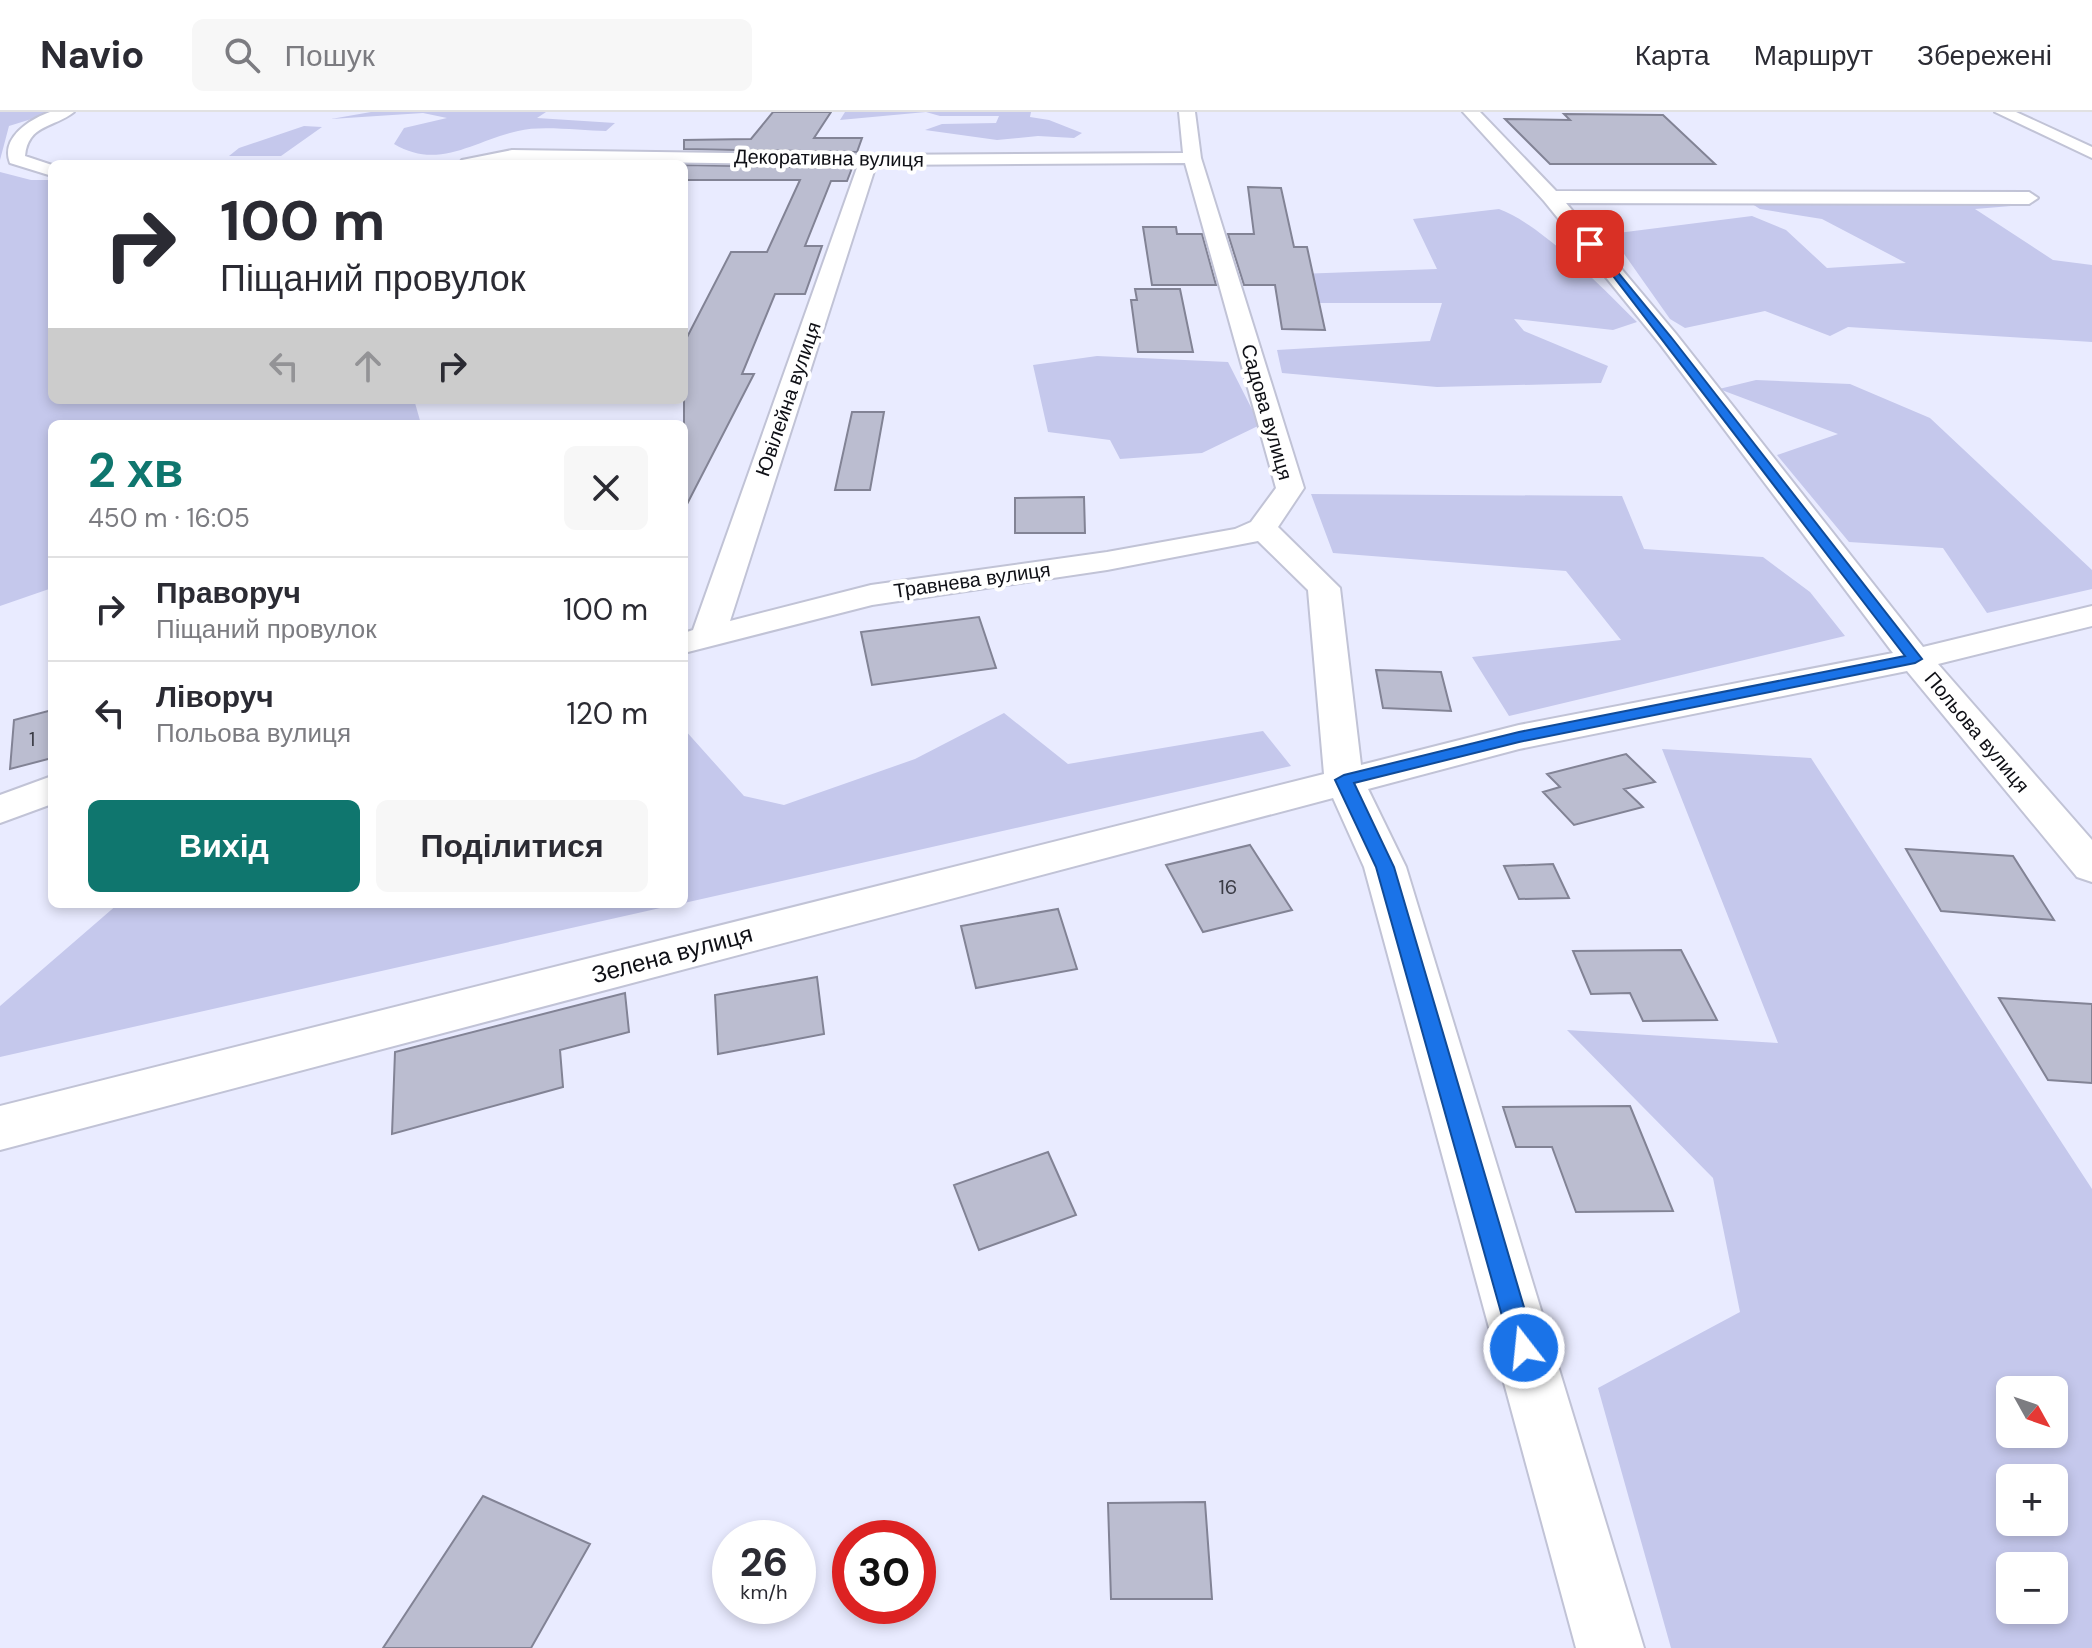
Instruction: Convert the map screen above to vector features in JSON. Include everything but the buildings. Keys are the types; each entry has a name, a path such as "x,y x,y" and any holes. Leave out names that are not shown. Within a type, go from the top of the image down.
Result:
{"street":[{"path":"48,170 16,159 16,144 24,130 66,112"},
{"name":"Садова вулиця","path":"1187,112 1192,158 1290,488 1262,528"},
{"name":"Польова вулиця","path":"1471,112 1551,197 1668,339 1915,659 2092,867"},
{"path":"2003,112 2092,153"},
{"name":"Декоративна вулиця","path":"488,160 512,155 869,160 1192,158"},
{"name":"Ювілейна вулиця","path":"695,641 869,160"},
{"path":"1551,197 2029,198"},
{"path":"1262,528 1324,588 1344,780 1385,867 1610,1648"},
{"name":"Травнева вулиця","path":"695,641 871,595 1107,561 1243,537 1262,528"},
{"name":"Зелена вулиця","path":"0,1128 1519,737 1915,659 2092,616"},
{"path":"0,810 48,791"}],"shaded area":[{"path":"0,112 54,112 9,126 0,160"},
{"path":"371,112 546,112 537,118 615,123 606,131 528,129 457,151 426,155 394,144 404,128 447,118 423,113 331,119"},
{"path":"845,112 926,112 840,120"},
{"path":"926,112 1031,112 1030,117 1049,120 1082,133 1074,138 1038,136 997,140 925,130 942,124 996,123 999,116 940,116"},
{"path":"304,126 322,127 281,156 229,156 239,148"},
{"path":"0,172 31,180 48,180 48,404 415,404 420,420 48,420 48,589 0,606"},
{"path":"1746,200 1993,201 2011,206 1975,209 2053,260 2092,265 2092,342 1848,327 1830,336 1765,311 1685,328 1670,319 1610,234 1752,216 1786,230 1827,268 1906,263 1822,219 1760,209"},
{"path":"1499,209 1553,243 1637,322 1613,330 1514,319 1524,331 1608,366 1601,383 1437,387 1282,373 1277,350 1430,341 1442,303 1292,303 1270,275 1437,269 1413,219"},
{"path":"1097,356 1228,362 1260,425 1202,453 1120,459 1110,440 1048,432 1033,365"},
{"path":"1756,380 1850,384 1930,418 2092,570 2092,589 1987,613 1943,548 1849,542 1777,455 1838,434 1719,389"},
{"path":"1311,494 1622,496 1644,549 1763,557 1810,592 1845,636 1509,716 1472,657 1621,640 1566,571 1333,553"},
{"path":"1004,713 1068,764 1263,731 1291,766 688,902 688,733 744,796 784,805 915,759"},
{"path":"1662,749 1811,758 2092,1189 2092,1648 1671,1648 1598,1388 1740,1312 1713,1178 1567,1030 1778,1043"},
{"path":"113,908 660,908 0,1057 0,1006"}],"route":[{"path":"1524,1348 1385,867 1344,780 1519,737 1915,659 1668,339 1590,244"}]}
